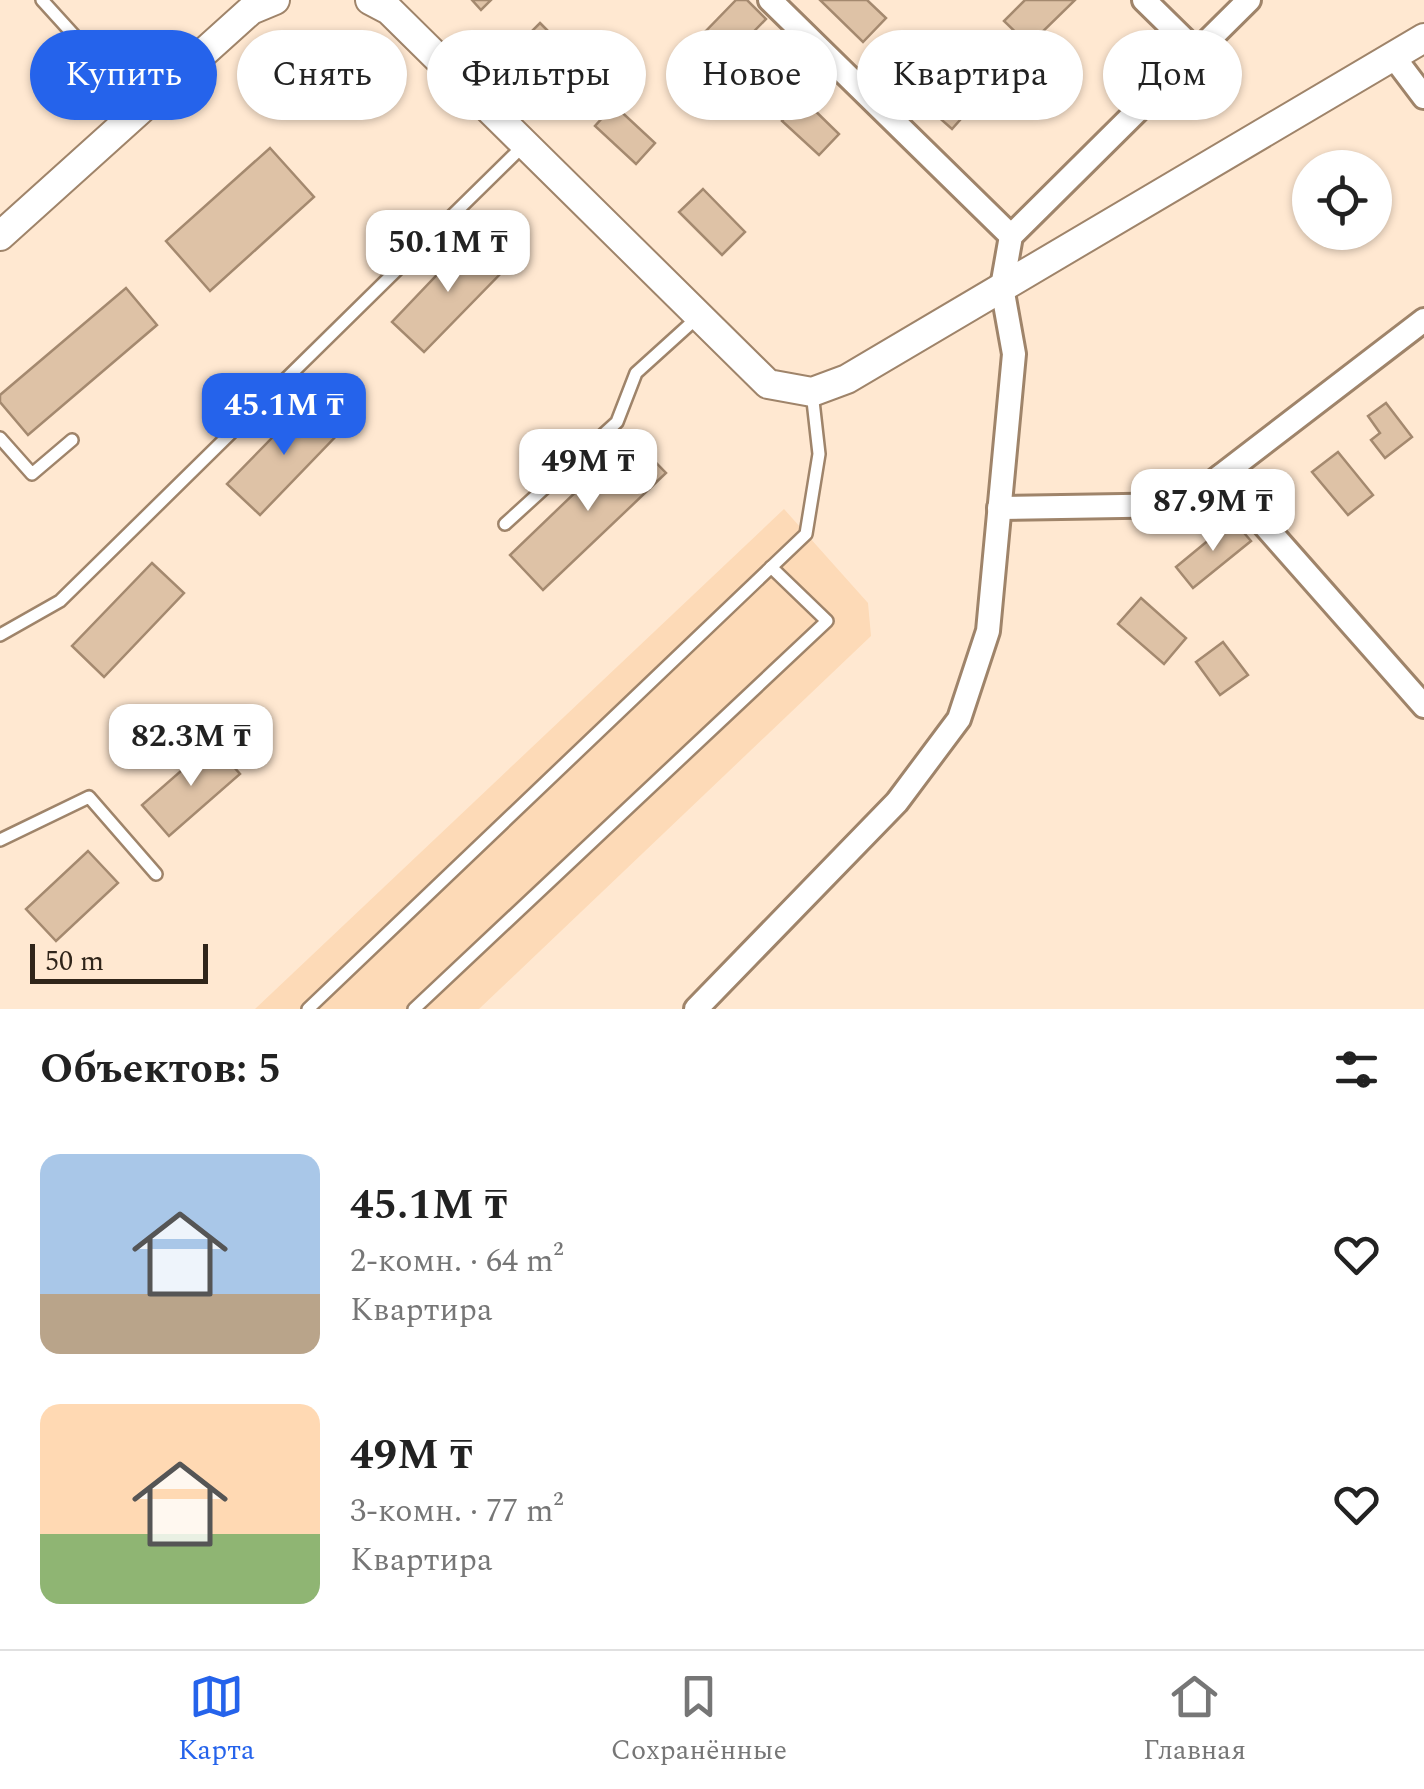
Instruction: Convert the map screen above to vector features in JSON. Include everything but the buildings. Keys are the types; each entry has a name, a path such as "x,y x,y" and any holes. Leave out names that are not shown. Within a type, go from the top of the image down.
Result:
{"street":[{"path":"370,0 389,10 768,384 812,392 846,378 1424,38"},
{"path":"770,0 1010,236"},
{"path":"1144,0 1175,30"},
{"path":"1217,30 1249,0"},
{"path":"217,44 263,5"},
{"path":"1394,56 1424,97"},
{"path":"0,236 129,120"},
{"path":"696,1009 897,802 959,719 988,631 1014,354 1002,286 1010,236 1125,120"},
{"path":"1000,508 1183,505 1424,320"},
{"path":"1221,476 1424,706"}],"lane":[{"path":"42,0 69,30"},
{"path":"0,635 60,600 525,144"},
{"path":"505,524 617,422 636,373 699,316"},
{"path":"308,1009 806,534 820,454 812,392"},
{"path":"0,438 32,474 72,440"},
{"path":"414,1009 827,621 772,567"},
{"path":"0,840 89,797 156,874"}],"shaded area":[{"path":"784,509 868,603 871,636 479,1009 255,1009"}]}
